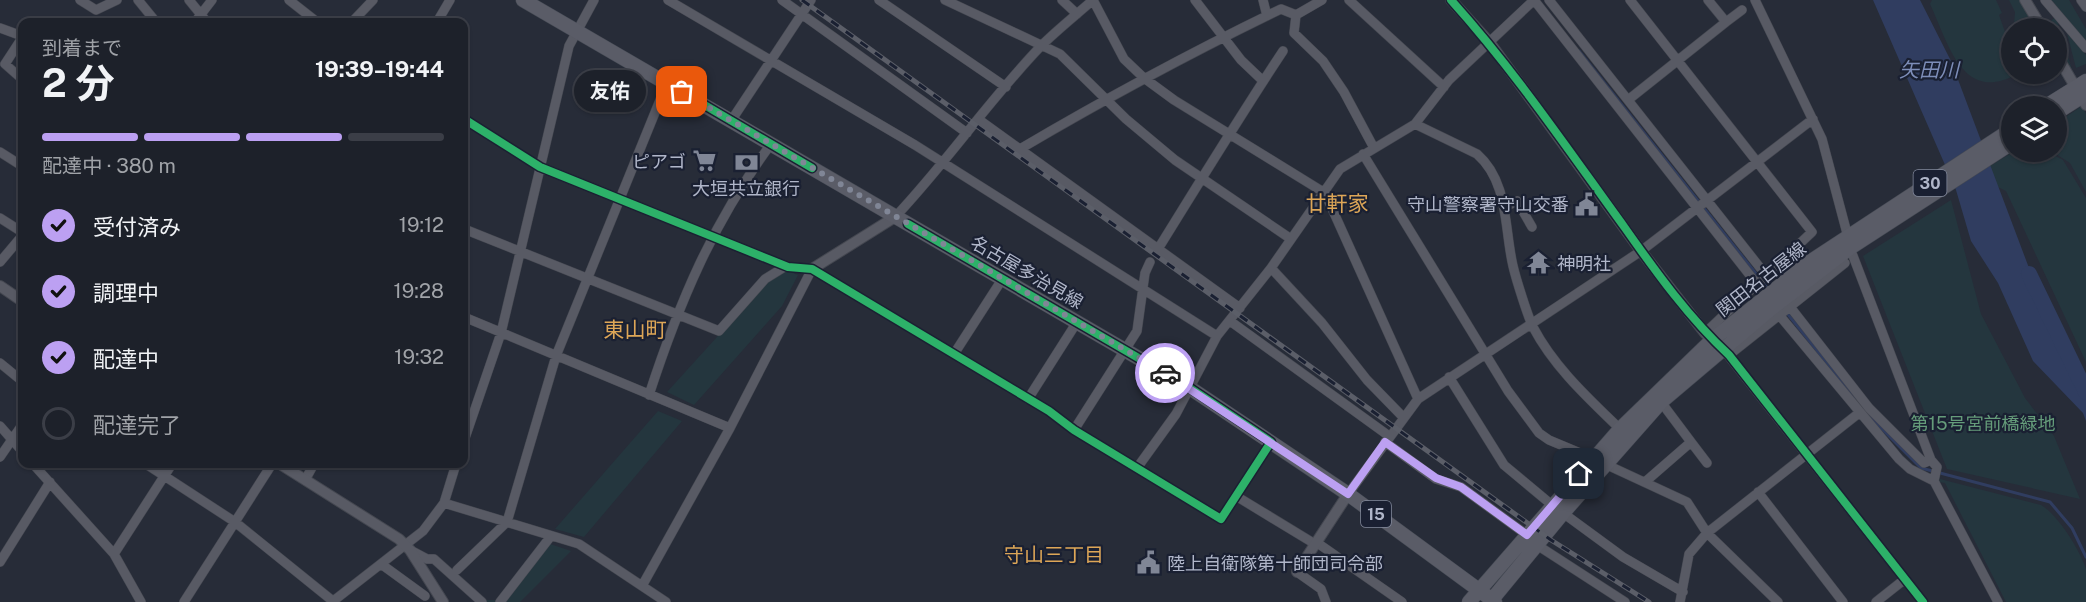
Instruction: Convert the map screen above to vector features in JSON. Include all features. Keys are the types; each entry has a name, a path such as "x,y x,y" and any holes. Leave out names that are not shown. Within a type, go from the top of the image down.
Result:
{"main road":[{"name":"名古屋多治見線","path":"523,0 1190,388 1348,494 1492,601"},
{"path":"2067,103 2080,92"},
{"name":"関田名古屋線","path":"1849,243 2001,137"},
{"name":"関田名古屋線","path":"1599,461 1620,429 1717,344 1780,309 1808,263 1849,243 2001,150"},
{"name":"関田名古屋線","path":"1469,602 1532,540 1599,461 1717,344"},
{"name":"関田名古屋線","path":"1492,601 1532,540"}],"street":[{"path":"81,0 96,10 117,0"},
{"path":"138,0 153,18"},
{"path":"189,0 199,18"},
{"path":"201,18 212,0"},
{"path":"289,0 312,18"},
{"path":"356,18 373,0"},
{"path":"439,18 450,0"},
{"path":"468,429 501,333 569,46 594,0"},
{"path":"668,0 905,139 1217,336"},
{"path":"782,0 967,133"},
{"path":"731,121 800,13 812,0"},
{"path":"879,0 1006,87"},
{"path":"945,0 1060,54 1126,119 1175,160 1291,239"},
{"path":"1062,0 1077,14"},
{"path":"642,586 730,429 812,269 895,217 944,164 978,119 1042,46 1093,0 1124,59 1144,78 1325,193 1418,399"},
{"path":"1195,0 1206,18 1226,37 1241,60 1262,80"},
{"path":"1263,0 1267,16"},
{"path":"1296,15 1322,0"},
{"path":"1349,0 1444,87"},
{"path":"1451,0 1490,43 1641,252 1923,602"},
{"path":"1137,468 1176,414 1217,336 1271,268 1340,169 1414,124 1444,87 1534,0 1698,209 1761,278"},
{"path":"1549,0 1708,201 1761,278"},
{"path":"1630,0 1812,232 1761,278 1717,344"},
{"path":"1708,0 1726,22"},
{"path":"1755,0 1813,119 1831,166 1849,243 1934,464 1934,481 1998,602"},
{"path":"2025,0 2036,18"},
{"path":"2045,0 2086,48"},
{"path":"2081,0 2086,7"},
{"path":"1020,149 1106,98 1281,9 1296,15"},
{"path":"1628,100 1742,10"},
{"path":"1296,15 1294,33 1323,61 1344,92 1374,148"},
{"path":"0,28 18,35"},
{"path":"18,43 5,64 18,76"},
{"path":"1158,249 1282,51"},
{"path":"2067,71 2080,92"},
{"path":"457,570 507,522 556,356 667,83"},
{"path":"978,119 1239,308"},
{"path":"1326,602 1321,589 1297,572 1348,494 1418,399 1641,252 1813,119"},
{"path":"468,122 540,167 659,217 712,234 786,266 812,269 1221,519 1271,442"},
{"path":"1414,124 1478,154 1493,178 1505,207 1513,266 1532,325 1566,375 1620,429"},
{"path":"649,395 678,313 712,234 771,144"},
{"path":"0,153 18,164"},
{"path":"1363,154 1508,391 1539,432 1549,440 1687,502 1707,533 1778,602"},
{"path":"1505,207 1517,201 1532,227"},
{"path":"0,218 18,231"},
{"path":"468,230 719,331 765,279 786,266"},
{"path":"0,262 18,239"},
{"path":"1074,430 1137,331 1145,273 1150,262"},
{"path":"1780,309 1845,263"},
{"path":"1271,268 1322,323 1362,375 1403,417"},
{"path":"954,354 1003,279"},
{"path":"0,286 18,298"},
{"path":"1780,309 1869,408 1924,464 1934,464"},
{"path":"1780,309 1859,413 1905,465 1934,481"},
{"path":"468,319 730,429"},
{"path":"1230,321 1436,478 1461,487 1532,540 1625,602"},
{"path":"1028,399 1077,322"},
{"path":"0,363 18,378"},
{"path":"1449,377 1504,465 1623,557 1683,592"},
{"path":"1660,402 1707,463"},
{"path":"1680,602 1689,554 1707,533 1859,413"},
{"path":"0,426 18,447"},
{"path":"0,457 18,431"},
{"path":"1645,482 1691,442"},
{"path":"37,468 114,554 141,602"},
{"path":"152,468 235,522 333,602 381,564 408,548 444,503 455,468"},
{"path":"114,554 169,468"},
{"path":"184,602 269,468"},
{"path":"286,468 408,548 427,559 434,559 482,602"},
{"path":"305,480 312,468"},
{"path":"0,562 50,482"},
{"path":"1758,492 1843,602"},
{"path":"1236,496 1315,543 1401,602"},
{"path":"444,503 579,544 665,602"},
{"path":"500,602 551,536"},
{"path":"408,548 443,602"},
{"path":"381,564 425,596"},
{"path":"1876,602 1905,579"}],"green space":[{"path":"1932,0 1996,0 2002,13 1999,15 2001,21 2001,80 1983,81 1970,75 1960,65 1943,35 1930,4"},
{"path":"2009,0 2020,0 2031,18 2014,18 2015,12"},
{"path":"2050,0 2069,0 2086,29 2086,41 2067,18"},
{"path":"2067,33 2086,55 2086,64 2076,68"},
{"path":"2082,106 2086,114 2086,192 2067,161 2067,116"},
{"path":"2001,159 2001,162 2064,162 2086,198 2086,362 2006,191 1998,187 1987,168"},
{"name":"第15号宮前橋緑地","path":"1951,200 1981,314 2025,398 2054,436 2080,499 1947,469 1863,256"},
{"path":"785,270 798,275 782,306 694,405 667,392 767,282"},
{"path":"658,411 682,421 584,537 555,529"},
{"path":"1940,479 2041,505 2048,510 2068,534 2083,561 2086,569 2086,602 2006,602 1945,483 1939,482"},
{"path":"541,541 571,551 520,602 483,602 500,600"}],"water":[{"name":"矢田川","path":"1873,0 1920,0 1951,61 2055,337 2086,384 2086,421 2083,413 2033,361 1998,283 1971,241 1956,190"}],"waterway":[{"path":"1579,51 1769,290"},
{"name":"矢田川","path":"2029,274 2086,392"},
{"path":"1786,312 1873,420 1921,468 2050,502 2072,528 2086,557"}],"railway":[{"path":"802,0 1551,540 1649,602"}],"cycle path":[{"path":"1451,0 1519,83 1674,294 1700,326 1729,355 1923,602"},
{"path":"667,83 812,168"},
{"path":"468,122 540,167 788,267 812,269 1049,411 1074,430 1221,519 1271,442 1190,388 908,224"}],"way so far":[{"path":"682,92 1165,373"}],"place":[{"name":"友佑","path":"682,92"},
{"name":"ピアゴ","path":"704,161"},
{"name":"大垣共立銀行","path":"746,162"},
{"name":"守山警察署守山交番","path":"1587,204"},
{"name":"神明社","path":"1539,263"},
{"name":"陸上自衛隊第十師団司令部","path":"1149,563"}],"district":[{"name":"廿軒家","path":"1337,203"},
{"name":"東山町","path":"635,329"},
{"name":"守山三丁目","path":"1054,555"}],"route":[{"path":"1165,373 1348,494 1385,442 1436,478 1461,487 1527,535 1579,474"}]}
